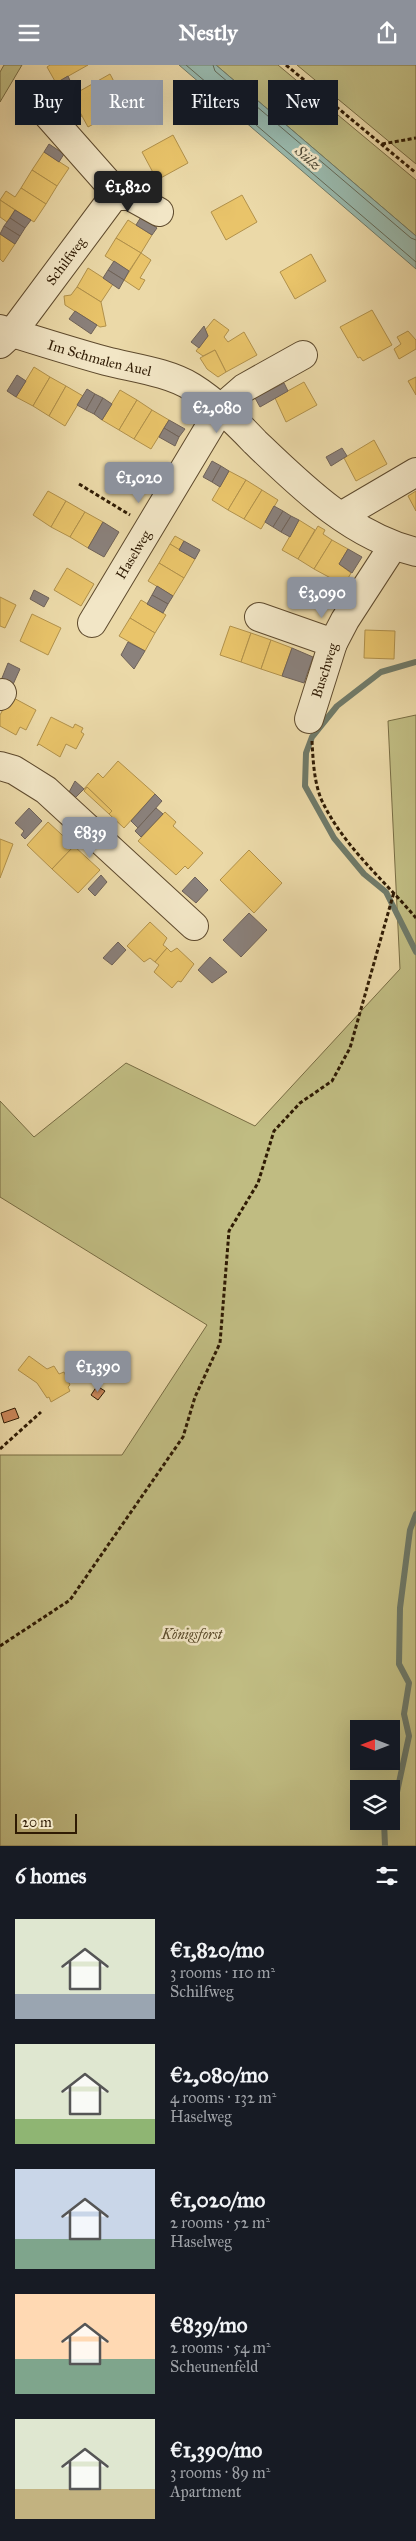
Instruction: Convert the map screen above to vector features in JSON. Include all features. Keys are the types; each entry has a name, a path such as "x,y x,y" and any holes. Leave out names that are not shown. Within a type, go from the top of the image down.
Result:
{"street":[{"path":"57,125 108,183 114,196 130,196 159,212"},
{"name":"Schilfweg","path":"4,336 114,196"},
{"name":"Im Schmalen Auel","path":"4,336 172,378 191,386 221,408 306,489 341,516 405,549"},
{"path":"221,408 244,388 303,355"},
{"name":"Haselweg","path":"92,623 221,408"},
{"path":"341,516 416,472"},
{"name":"Buschweg","path":"308,719 333,643 345,620 405,549"},
{"path":"259,617 333,643"},
{"path":"0,766 14,770 46,790 194,926"}],"path":[{"path":"286,65 416,173"},
{"path":"382,145 416,138"},
{"path":"80,484 150,527"},
{"path":"308,719 312,737 314,771 322,800 346,839 365,863 394,892 416,918"},
{"path":"0,1647 70,1600 183,1437 195,1397 220,1343 229,1231 258,1183 274,1131 300,1103 332,1081 350,1047 394,892"},
{"path":"0,1449 41,1413"}],"green space":[{"path":"4,65 22,65 0,102 0,72"},
{"path":"216,65 278,65 296,80 268,80 268,109 258,101 258,80 234,80"},
{"path":"297,65 416,65 416,164 338,99 338,80 315,80"},
{"path":"338,115 416,180 416,236 286,125 338,125"},
{"name":"Königsforst","path":"416,715 416,1846 0,1846 0,1455 122,1455 207,1325 0,1197 0,1101 34,1137 126,1063 255,1126 400,969 388,721"}],"water":[{"path":"179,65 216,65 234,80 196,80"},
{"name":"Sülz","path":"258,101 268,109 268,125 286,125 416,236 416,269 249,125 258,125"}],"building: Homes":[{"path":"50,65 88,65 61,80 54,80 47,67"},
{"path":"110,74 113,80 99,80"},
{"path":"91,85 92,125 88,127 81,114 81,90"},
{"path":"173,135 188,163 157,180 142,152"},
{"path":"44,152 69,168 57,186 32,170"},
{"path":"32,170 57,186 46,204 21,188"},
{"path":"21,188 46,204 34,222 0,200 6,191 15,197"},
{"path":"242,195 257,222 226,240 211,212"},
{"path":"0,200 15,210 7,222 0,217"},
{"path":"128,220 152,235 141,253 116,238"},
{"path":"0,234 15,244 3,262 0,259"},
{"path":"116,238 141,253 129,271 105,256"},
{"path":"141,253 151,260 140,278 145,280 139,290 124,280"},
{"path":"311,254 326,281 295,299 280,272"},
{"path":"88,268 113,284 101,302 77,287"},
{"path":"77,287 101,302 106,326 100,327 65,305 64,296 71,295"},
{"path":"372,310 392,345 363,361 360,357 358,358 340,327"},
{"path":"214,319 229,330 224,337 228,342 244,332 257,355 226,372 215,350 203,356 196,351 208,336 205,330"},
{"path":"408,331 416,340 416,349 399,359 394,349 401,344 397,337"},
{"path":"215,350 226,372 218,377 207,369 200,358"},
{"path":"34,367 50,377 33,406 16,397"},
{"path":"50,377 66,386 49,416 33,406"},
{"path":"416,377 416,395 408,381"},
{"path":"304,382 317,405 286,422 275,398"},
{"path":"66,386 83,396 65,426 49,416"},
{"path":"120,390 137,400 119,430 102,420"},
{"path":"137,400 152,410 134,439 119,430"},
{"path":"152,410 169,420 151,449 134,439"},
{"path":"374,440 387,464 356,481 344,458"},
{"path":"229,471 246,480 228,510 212,500"},
{"path":"246,480 262,490 244,519 228,510"},
{"path":"262,490 278,500 261,529 244,519"},
{"path":"48,491 66,501 51,527 33,515"},
{"path":"416,491 416,511 408,496"},
{"path":"66,501 85,512 70,537 51,527"},
{"path":"85,512 103,522 88,548 70,537"},
{"path":"299,520 315,530 298,559 282,550"},
{"path":"318,526 325,530 323,534 332,540 314,569 298,559"},
{"path":"175,536 184,541 179,550 170,544"},
{"path":"332,540 348,549 339,564 351,573 347,580 338,582 314,569"},
{"path":"170,544 195,559 184,578 159,563"},
{"path":"159,563 184,578 173,596 148,581"},
{"path":"67,568 94,584 81,606 54,590"},
{"path":"0,597 16,605 5,628 0,626"},
{"path":"141,600 166,615 155,633 130,618"},
{"path":"32,614 61,628 48,655 20,641"},
{"path":"130,618 155,633 145,651 119,636"},
{"path":"230,626 251,633 241,662 220,655"},
{"path":"365,630 395,631 394,659 364,658"},
{"path":"251,633 271,640 261,669 241,662"},
{"path":"271,640 292,648 282,676 261,669"},
{"path":"10,696 36,710 26,730 20,727 16,735 0,726 0,715"},
{"path":"51,717 73,728 75,724 83,728 81,732 84,734 76,749 66,744 60,757 39,744 37,746"},
{"path":"118,761 155,794 124,828 109,814 112,811 87,787 83,790 98,773 103,778"},
{"path":"87,787 112,811 109,814 84,791"},
{"path":"165,812 176,822 173,826 203,853 188,869 185,866 176,875 138,841"},
{"path":"48,822 74,846 52,869 27,845"},
{"path":"0,839 13,844 0,878"},
{"path":"74,846 100,870 78,893 52,869"},
{"path":"249,850 282,883 254,913 220,880"},
{"path":"150,922 167,938 163,945 167,948 155,962 150,958 144,962 127,946"},
{"path":"167,948 171,952 177,948 194,964 181,982 178,981 172,988 154,972 159,965 155,962"},
{"path":"29,1356 47,1369 54,1366 59,1374 64,1372 70,1385 68,1387 70,1391 51,1402 37,1383 18,1370"}],"building: Industry":[{"path":"68,76 70,80 61,80"},
{"path":"49,144 64,154 59,162 44,152"},
{"path":"15,210 31,220 25,228 10,218"},
{"path":"141,217 157,228 152,235 136,225"},
{"path":"10,218 25,228 20,236 4,226"},
{"path":"4,226 20,236 15,244 0,234"},
{"path":"114,261 129,271 124,280 108,270"},
{"path":"108,270 124,280 119,289 103,278"},
{"path":"75,311 97,325 91,334 69,319"},
{"path":"204,326 208,336 199,348 191,342"},
{"path":"17,375 26,381 16,397 7,391"},
{"path":"284,383 288,391 260,407 255,398"},
{"path":"87,389 95,394 86,410 77,405"},
{"path":"95,394 103,398 94,414 86,410"},
{"path":"103,398 112,404 102,420 94,414"},
{"path":"169,420 185,429 179,437 164,428"},
{"path":"164,428 179,437 175,446 159,437"},
{"path":"342,448 347,456 331,466 326,457"},
{"path":"212,461 221,466 212,482 203,477"},
{"path":"221,466 229,471 220,487 212,482"},
{"path":"274,506 283,511 273,527 265,522"},
{"path":"283,511 291,516 281,532 273,527"},
{"path":"291,516 299,520 290,537 281,532"},
{"path":"103,522 119,532 104,557 88,548"},
{"path":"184,541 200,550 195,559 179,550"},
{"path":"348,549 362,557 352,573 339,564"},
{"path":"157,586 173,596 168,604 152,595"},
{"path":"34,590 49,598 44,607 30,599"},
{"path":"152,595 168,604 163,613 147,604"},
{"path":"128,642 145,651 134,669 121,655"},
{"path":"292,648 313,657 304,683 282,676"},
{"path":"8,663 20,669 11,689 0,683"},
{"path":"75,781 84,789 74,799 68,794"},
{"path":"155,794 162,801 138,828 131,821"},
{"path":"29,808 42,821 25,839 21,835 24,831 15,823"},
{"path":"156,808 163,814 141,837 135,831"},
{"path":"101,875 107,882 95,896 88,889"},
{"path":"195,877 208,890 196,903 182,891"},
{"path":"249,913 267,930 241,957 223,940"},
{"path":"118,942 126,950 112,965 103,958"},
{"path":"210,957 227,972 212,983 198,970"}],"building: Other":[{"path":"97,1386 105,1391 98,1400 91,1395"},
{"path":"15,1408 19,1418 4,1423 1,1413"}],"waterway":[{"path":"416,662 381,672 337,706 312,737 306,753 305,786 334,838 364,874 386,892 416,952"},
{"path":"400,1780 409,1736 404,1714 409,1683 399,1664 400,1608 410,1530 416,1514"},
{"path":"384,1830 385,1846"}]}
